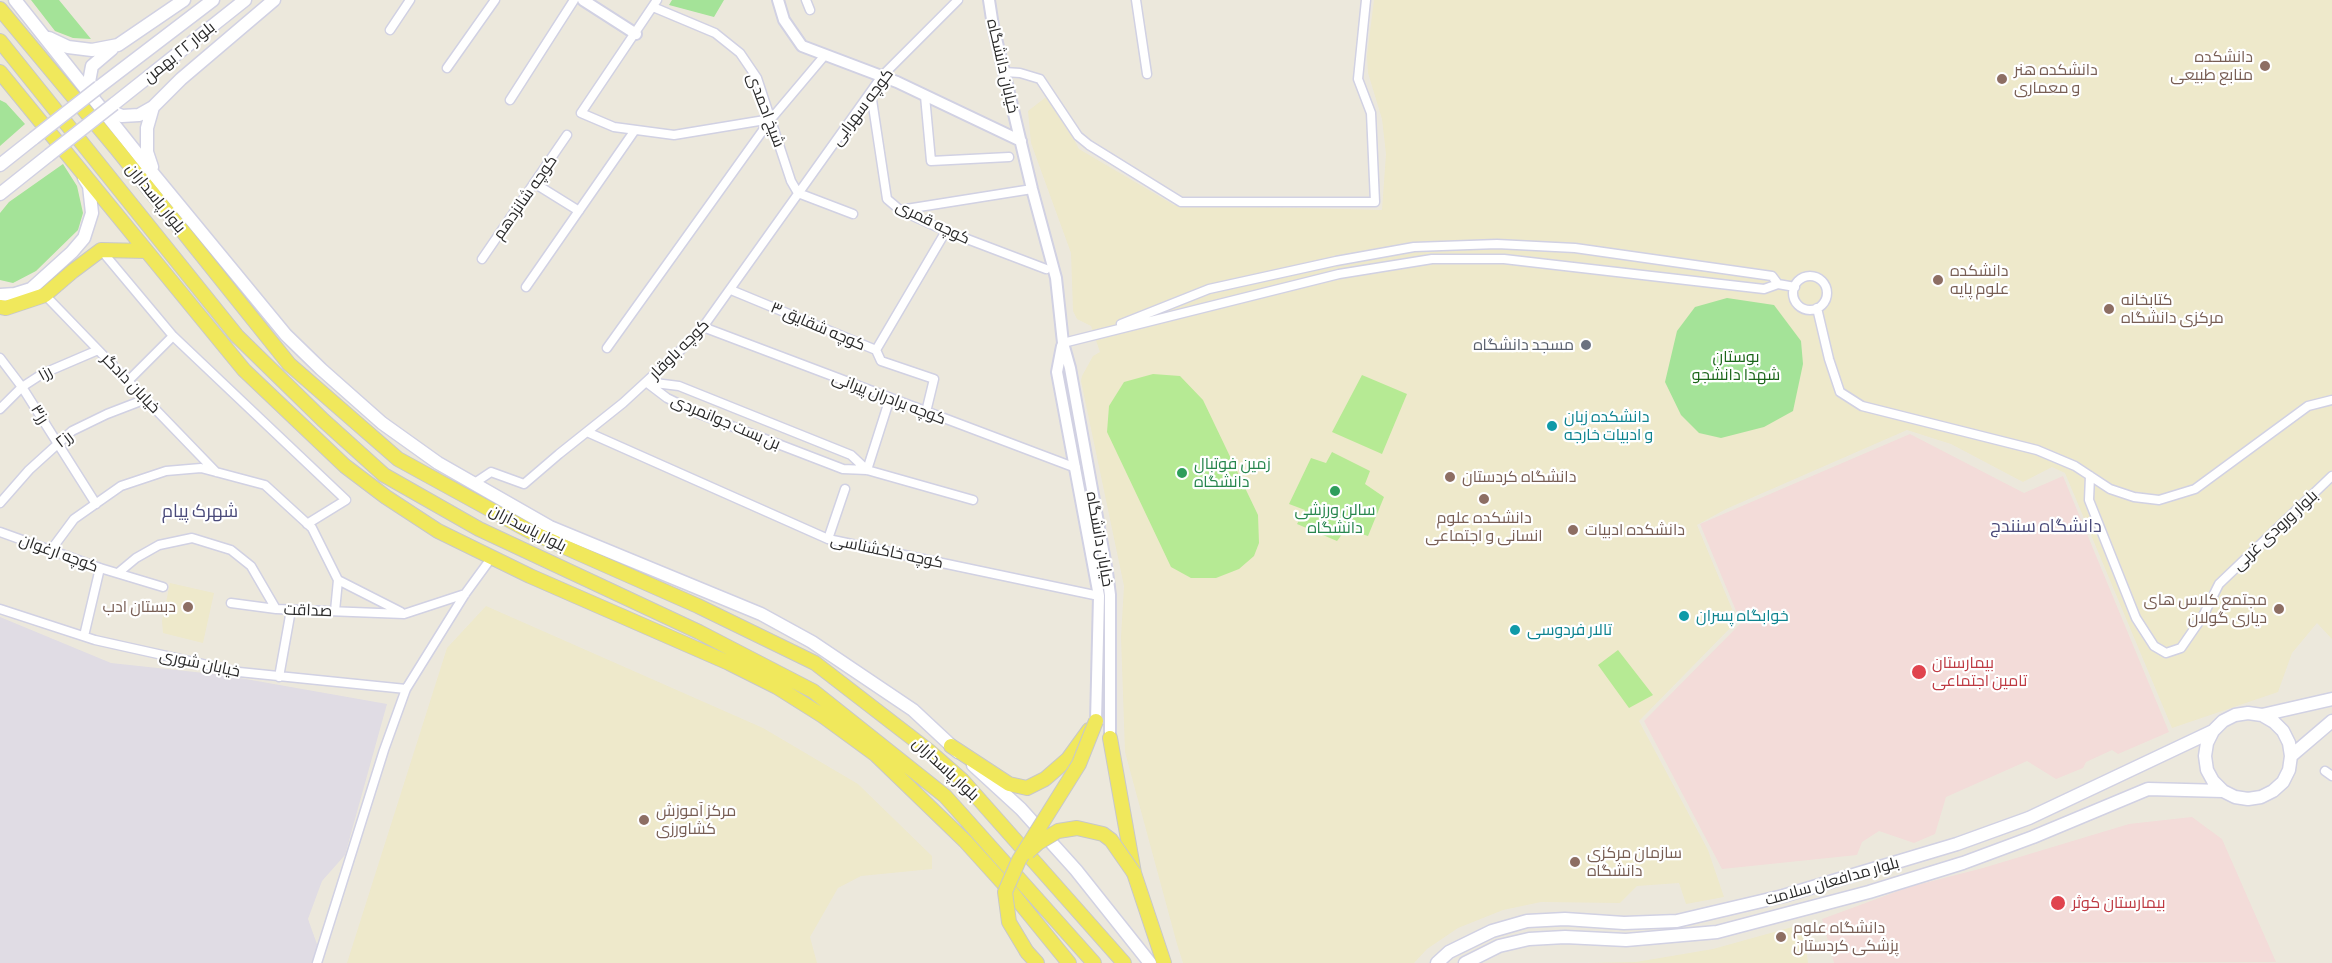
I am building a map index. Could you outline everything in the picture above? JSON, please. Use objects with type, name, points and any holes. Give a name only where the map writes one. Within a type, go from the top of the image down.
[{"type":"main road","points":[[15,0],[155,176],[286,335],[382,423],[438,463],[550,527],[761,614],[812,642],[913,710],[1021,809],[1076,870],[1150,963]]},
{"type":"main road","points":[[184,0],[104,53],[92,66],[89,82],[96,98],[106,109],[122,116],[139,115],[153,107],[181,79],[274,0]]},
{"type":"main road","name":"بلوار ۲۲ بهمن","points":[[0,165],[213,0]]},
{"type":"main road","name":"بلوار ۲۲ بهمن","points":[[2,193],[245,0]]},
{"type":"main road","name":"بلوار پاسداران","points":[[0,9],[116,148],[289,364],[398,459],[533,533],[698,606],[815,663],[929,751],[962,780],[1124,963]]},
{"type":"main road","points":[[44,35],[68,47],[92,50],[118,45]]},
{"type":"main road","name":"بلوار پاسداران","points":[[0,41],[237,336],[322,420],[384,475],[479,529],[699,632],[813,691],[945,796],[1094,963]]},
{"type":"main road","points":[[0,72],[244,370],[338,460],[421,520],[530,576],[729,663],[777,687],[823,716],[875,754],[965,841],[1012,893],[1069,963]]},
{"type":"main road","points":[[0,85],[7,87],[23,100]]},
{"type":"main road","points":[[153,107],[147,128],[147,152],[155,176]]},
{"type":"main road","points":[[1,306],[15,294],[41,282],[84,238],[92,213],[92,200],[89,186],[77,167]]},
{"type":"main road","points":[[1,306],[45,295],[101,250],[146,251]]},
{"type":"main road","points":[[237,336],[244,370]]},
{"type":"main road","points":[[366,481],[420,497]]},
{"type":"main road","points":[[2262,715],[2283,731],[2289,743],[2291,756],[2289,770],[2283,782],[2273,791],[2261,797],[2248,799],[2235,797],[2223,791],[2213,782],[2207,770],[2205,756],[2207,743],[2213,731],[2223,721],[2235,715],[2248,713],[2262,715],[2332,699]]},
{"type":"main road","points":[[951,746],[1009,784],[1027,788],[1045,779],[1068,759],[1096,721]]},
{"type":"main road","points":[[1037,963],[1027,952],[1009,922],[1005,892],[1018,860],[1079,764],[1096,721]]},
{"type":"main road","points":[[2291,756],[2332,721]]},
{"type":"main road","name":"بلوار مدافعان سلامت","points":[[1437,963],[1449,952],[1492,931],[1527,921],[1565,919],[1624,923],[1677,921],[1793,893],[1957,844],[2029,818],[2213,731]]},
{"type":"main road","points":[[1110,738],[1134,873],[1164,963]]},
{"type":"main road","points":[[909,788],[918,774]]},
{"type":"main road","name":"بلوار مدافعان سلامت","points":[[1465,963],[1499,946],[1529,939],[1565,937],[1626,940],[1717,932],[1869,892],[1963,863],[2148,789],[2223,791]]},
{"type":"main road","points":[[1018,860],[1038,843],[1058,831],[1077,828],[1103,834],[1111,840],[1134,873]]},
{"type":"street","points":[[390,30],[410,0]]},
{"type":"street","points":[[447,68],[495,0]]},
{"type":"street","points":[[510,100],[574,0]]},
{"type":"street","points":[[583,0],[636,34]]},
{"type":"street","points":[[778,0],[784,20],[802,46],[882,76],[1021,141]]},
{"type":"street","points":[[806,0],[810,10]]},
{"type":"street","name":"کوچه سهرابی","points":[[798,193],[882,76],[958,0]]},
{"type":"street","name":"خیابان دانشگاه","points":[[989,0],[1032,189],[1056,278],[1063,343],[1070,368],[1110,595],[1110,738]]},
{"type":"street","points":[[1136,0],[1147,74]]},
{"type":"street","points":[[1004,72],[1020,73],[1040,79],[1078,136],[1181,202],[1375,202],[1371,113],[1358,79],[1366,0]]},
{"type":"street","points":[[655,3],[581,113],[614,128],[674,135],[771,119]]},
{"type":"street","name":"شیخ احمدی","points":[[655,3],[715,33],[740,53],[757,78],[791,181],[798,193]]},
{"type":"street","points":[[607,348],[771,119],[825,55]]},
{"type":"street","name":"کوچه قمری","points":[[871,93],[887,199],[900,210],[946,231],[1046,269]]},
{"type":"street","points":[[925,96],[931,161],[1009,157]]},
{"type":"street","points":[[526,287],[635,130]]},
{"type":"street","name":"کوچه شانزدهم","points":[[482,260],[567,135]]},
{"type":"street","points":[[534,183],[579,211]]},
{"type":"street","points":[[900,210],[1032,189]]},
{"type":"street","points":[[798,193],[854,214]]},
{"type":"street","name":"کوچه باوقار","points":[[473,484],[491,472],[524,484],[646,382],[703,327],[798,193]]},
{"type":"street","name":"کوچه شقایق ۳","points":[[731,290],[876,350],[946,231]]},
{"type":"street","points":[[1094,336],[1209,289],[1336,261],[1414,247],[1497,244],[1575,248],[1772,276],[1779,284]]},
{"type":"street","points":[[101,250],[173,336],[346,500],[307,524]]},
{"type":"street","points":[[1063,343],[1199,307],[1339,274],[1432,259],[1504,259],[1764,289],[1779,284],[1795,287]]},
{"type":"street","points":[[1336,261],[1339,274]]},
{"type":"street","points":[[1807,276],[1818,277],[1827,290],[1827,296],[1817,308],[1811,310],[1801,306],[1794,298],[1795,287],[1797,282],[1807,276]]},
{"type":"street","name":"خیابان دادگر","points":[[45,295],[216,472]]},
{"type":"street","points":[[1817,308],[1829,359],[1840,392],[1862,406],[2037,450],[2074,466],[2110,489],[2134,497],[2159,500],[2194,489],[2308,406],[2332,400]]},
{"type":"street","name":"کوچه برادران پیرانی","points":[[703,327],[1076,468]]},
{"type":"street","points":[[128,381],[173,336]]},
{"type":"street","name":"خیابان دانشگاه","points":[[1063,343],[1057,372],[1099,596],[1096,721]]},
{"type":"street","name":"رز۱","points":[[0,409],[22,387],[51,370],[98,350]]},
{"type":"street","points":[[876,350],[881,361],[934,379],[926,412]]},
{"type":"street","name":"رز۳","points":[[0,358],[22,387],[96,504]]},
{"type":"street","name":"بن بست جوانمردی","points":[[646,382],[667,398],[700,414],[843,469],[867,470],[973,500]]},
{"type":"street","name":"بن بست جوانمردی","points":[[646,382],[679,386],[851,456],[867,470]]},
{"type":"street","points":[[867,470],[890,398]]},
{"type":"street","name":"رز۲","points":[[0,503],[29,470],[72,431],[146,399]]},
{"type":"street","name":"کوچه خاکشناسی","points":[[587,432],[828,539],[1099,596]]},
{"type":"street","points":[[51,550],[74,519],[121,486],[166,471],[201,468],[265,484],[312,528],[338,580],[335,611]]},
{"type":"street","name":"بلوار ورودی غربی","points":[[2090,476],[2089,500],[2136,618],[2154,646],[2166,653],[2181,648],[2203,616],[2219,584],[2332,476]]},
{"type":"street","points":[[828,539],[845,489]]},
{"type":"street","name":"کوچه ارغوان","points":[[0,532],[100,568],[163,587]]},
{"type":"street","name":"صداقت","points":[[118,573],[136,558],[159,545],[192,538],[231,550],[252,567],[276,609],[404,614],[465,594]]},
{"type":"street","points":[[317,963],[384,750],[406,689],[465,594],[492,557]]},
{"type":"street","points":[[84,636],[100,568]]},
{"type":"street","points":[[338,580],[404,614]]},
{"type":"street","points":[[231,603],[276,609]]},
{"type":"street","name":"خیابان شوری","points":[[0,609],[84,636],[239,672],[406,689]]},
{"type":"street","points":[[279,677],[291,610]]},
{"type":"shaded area","name":"دانشگاه کردستان","points":[[1374,0],[2332,0],[2332,639],[2317,623],[2292,653],[2278,692],[2172,728],[2065,473],[2052,467],[2023,482],[1951,444],[1907,430],[1726,509],[1697,525],[1737,621],[1639,721],[1708,850],[1724,897],[1686,904],[1679,883],[1637,886],[1620,903],[1541,902],[1503,910],[1458,928],[1427,949],[1414,963],[1183,963],[1125,752],[1121,637],[1124,586],[1081,381],[1093,356],[1100,352],[1091,326],[1077,319],[1073,311],[1071,253],[1031,143],[1028,111],[1050,94],[1079,149],[1174,205],[1382,210],[1386,154],[1382,119],[1368,73],[1367,56]]},
{"type":"shaded area","name":"بیمارستان تامین اجتماعی","points":[[1910,434],[2024,493],[2063,476],[2169,732],[2118,754],[2112,750],[2086,762],[2083,768],[2056,779],[2027,761],[1946,797],[1935,834],[1914,843],[1879,831],[1862,842],[1857,855],[1722,869],[1644,721],[1741,623],[1700,524]]},
{"type":"shaded area","name":"دبستان ادب","points":[[170,583],[214,593],[203,643],[163,633],[162,621]]},
{"type":"shaded area","name":"مرکز آموزش کشاورزی","points":[[486,606],[763,728],[858,784],[932,856],[932,869],[861,876],[838,888],[810,937],[817,963],[347,963],[447,648]]},
{"type":"shaded area","points":[[0,617],[111,663],[223,675],[387,704],[345,855],[322,881],[308,919],[318,947],[312,963],[0,963]]},
{"type":"shaded area","name":"بیمارستان کوثر","points":[[2192,817],[2222,839],[2276,962],[1834,963],[1822,919],[1909,887],[1983,868],[2129,824]]},
{"type":"shaded area","name":"دانشگاه علوم پزشکی کردستان","points":[[1803,924],[1808,963],[1587,963],[1636,962],[1713,949]]},
{"type":"green space","points":[[31,0],[59,0],[91,39],[73,38],[55,31]]},
{"type":"green space","points":[[672,0],[724,0],[714,17],[669,5]]},
{"type":"green space","points":[[0,100],[6,103],[25,124],[0,146]]},
{"type":"green space","points":[[63,164],[77,186],[83,213],[78,230],[36,271],[13,283],[0,280],[0,213],[9,202]]},
{"type":"green space","name":"بوستان شهدا دانشجو","points":[[1727,298],[1774,305],[1801,341],[1803,364],[1793,411],[1764,427],[1721,438],[1699,433],[1681,415],[1665,382],[1677,331],[1695,307]]},
{"type":"green space","name":"زمین فوتبال دانشگاه","points":[[1153,374],[1180,376],[1203,400],[1258,515],[1259,543],[1254,556],[1239,569],[1216,578],[1191,578],[1171,567],[1107,432],[1109,406],[1124,382]]},
{"type":"green space","points":[[1362,375],[1407,394],[1382,454],[1332,432]]},
{"type":"green space","name":"سالن ورزشی دانشگاه","points":[[1332,452],[1370,471],[1365,484],[1384,497],[1368,536],[1346,529],[1337,541],[1297,524],[1305,510],[1289,504],[1311,458],[1326,463]]},
{"type":"green space","points":[[1618,650],[1653,695],[1629,708],[1598,665]]},
{"type":"place","name":"دانشکده منابع طبیعی","points":[[2265,66]]},
{"type":"place","name":"دانشکده هنر و معماری","points":[[2002,79]]},
{"type":"place","name":"دانشکده علوم پایه","points":[[1938,280]]},
{"type":"place","name":"کتابخانه مرکزی دانشگاه","points":[[2109,309]]},
{"type":"place","name":"مسجد دانشگاه","points":[[1586,345]]},
{"type":"place","name":"دانشکده زبان و ادبیات خارجه","points":[[1552,426]]},
{"type":"place","name":"زمین فوتبال دانشگاه","points":[[1182,473]]},
{"type":"place","name":"دانشگاه کردستان","points":[[1450,477]]},
{"type":"place","name":"سالن ورزشی دانشگاه","points":[[1335,491]]},
{"type":"place","name":"دانشکده علوم انسانی و اجتماعی","points":[[1484,499]]},
{"type":"place","name":"دانشکده ادبیات","points":[[1573,530]]},
{"type":"place","name":"دبستان ادب","points":[[188,607]]},
{"type":"place","name":"مجتمع کلاس های دیاری گولان","points":[[2279,609]]},
{"type":"place","name":"خوابگاه پسران","points":[[1684,616]]},
{"type":"place","name":"تالار فردوسی","points":[[1515,630]]},
{"type":"place","name":"بیمارستان تامین اجتماعی","points":[[1919,672]]},
{"type":"place","name":"مرکز آموزش کشاورزی","points":[[644,820]]},
{"type":"place","name":"سازمان مرکزی دانشگاه","points":[[1575,862]]},
{"type":"place","name":"بیمارستان کوثر","points":[[2058,903]]},
{"type":"place","name":"دانشگاه علوم پزشکی کردستان","points":[[1781,937]]},
{"type":"district","name":"شهرک پیام","points":[[200,511]]},
{"type":"district","name":"دانشگاه سنندج","points":[[2046,526]]}]
